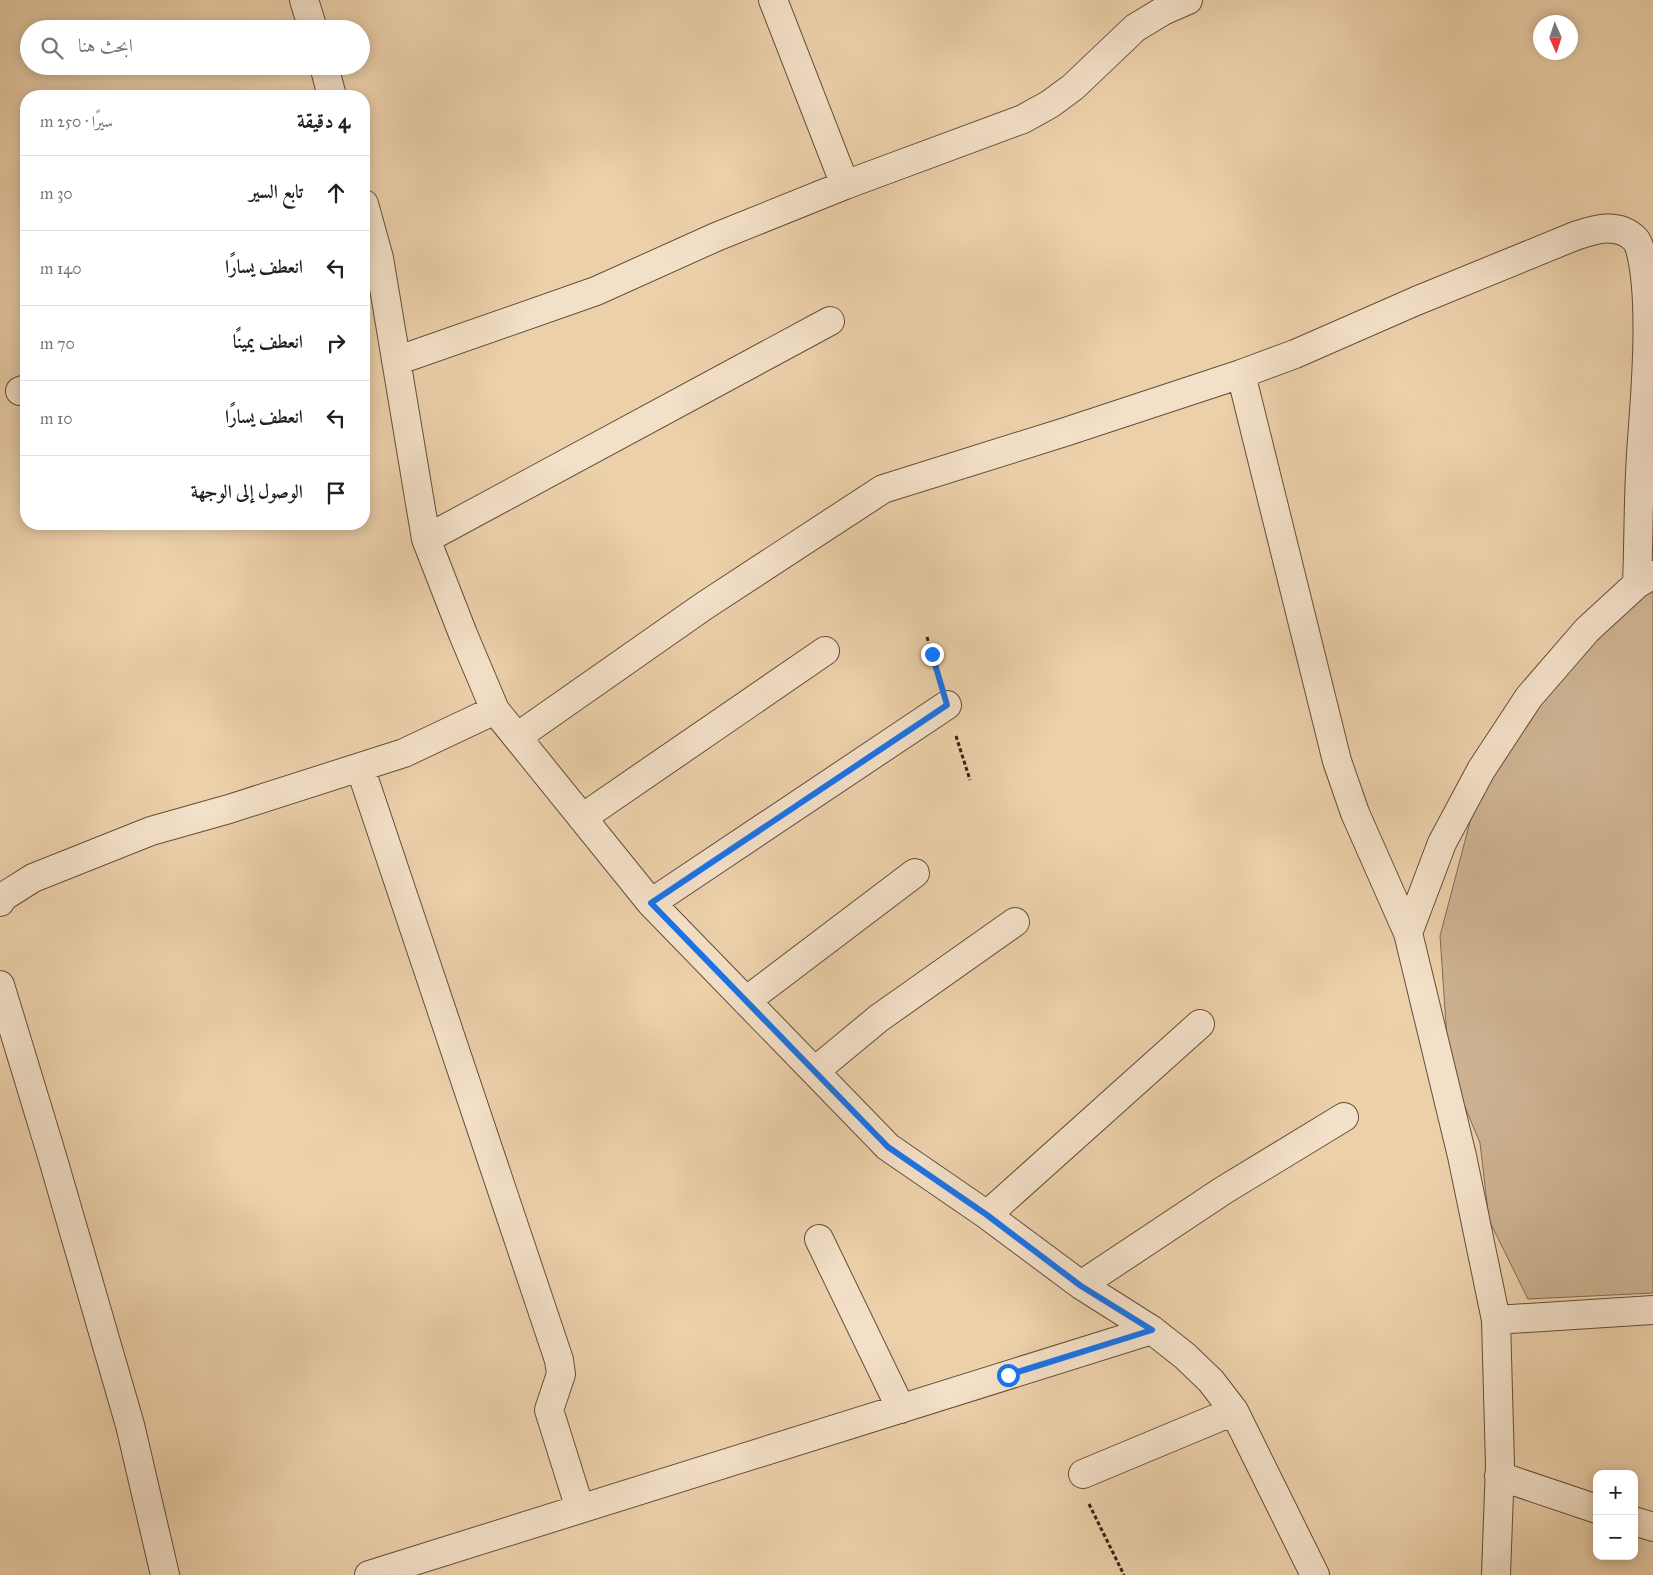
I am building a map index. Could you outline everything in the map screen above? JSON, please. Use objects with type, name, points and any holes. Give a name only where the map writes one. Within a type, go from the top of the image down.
[{"type":"street","points":[[304,0],[310,20]]},
{"type":"street","points":[[773,0],[845,185]]},
{"type":"street","points":[[396,361],[596,291],[716,237],[845,185],[1023,119],[1050,104],[1073,87],[1135,28],[1163,11],[1188,0]]},
{"type":"street","points":[[326,75],[330,90]]},
{"type":"street","points":[[517,737],[704,606],[883,489],[1241,374],[1295,354],[1575,236],[1596,229],[1618,228],[1636,239],[1644,256],[1649,275],[1652,304],[1650,357],[1642,441],[1645,579],[1587,630],[1529,696],[1481,770],[1442,843],[1408,933]]},
{"type":"street","points":[[370,247],[396,361],[426,539],[495,710],[651,903],[888,1147],[987,1215],[1081,1286],[1152,1330],[1186,1356],[1211,1380],[1234,1412],[1315,1575]]},
{"type":"street","points":[[426,539],[830,321]]},
{"type":"street","points":[[1241,374],[1337,761],[1355,813],[1408,933],[1462,1156],[1496,1320],[1499,1476],[1496,1575]]},
{"type":"street","points":[[582,818],[825,651]]},
{"type":"street","points":[[651,903],[947,705]]},
{"type":"street","points":[[0,902],[4,897],[33,878],[151,831],[229,809],[404,753],[495,710]]},
{"type":"street","points":[[360,767],[559,1360],[561,1374],[549,1410],[580,1509]]},
{"type":"street","points":[[746,1001],[915,873]]},
{"type":"street","points":[[815,1071],[879,1018],[1015,922]]},
{"type":"street","points":[[0,985],[130,1425],[165,1575]]},
{"type":"street","points":[[987,1215],[1200,1024]]},
{"type":"street","points":[[1081,1286],[1224,1190],[1344,1117]]},
{"type":"street","points":[[819,1239],[901,1409]]},
{"type":"street","points":[[1496,1320],[1653,1310]]},
{"type":"street","points":[[369,1575],[1152,1330]]},
{"type":"street","points":[[1083,1474],[1234,1412]]},
{"type":"street","points":[[1499,1476],[1593,1507]]},
{"type":"street","points":[[1638,1522],[1653,1528]]},
{"type":"path","points":[[927,637],[970,780]]},
{"type":"path","points":[[1083,1474],[1080,1487],[1124,1575]]},
{"type":"shaded area","points":[[1653,580],[1653,1293],[1528,1299],[1489,1220],[1480,1143],[1449,1068],[1440,936],[1476,799],[1530,701]]},
{"type":"route","points":[[932,654],[947,705],[651,903],[888,1147],[987,1215],[1081,1286],[1152,1330],[1008,1375]]}]
